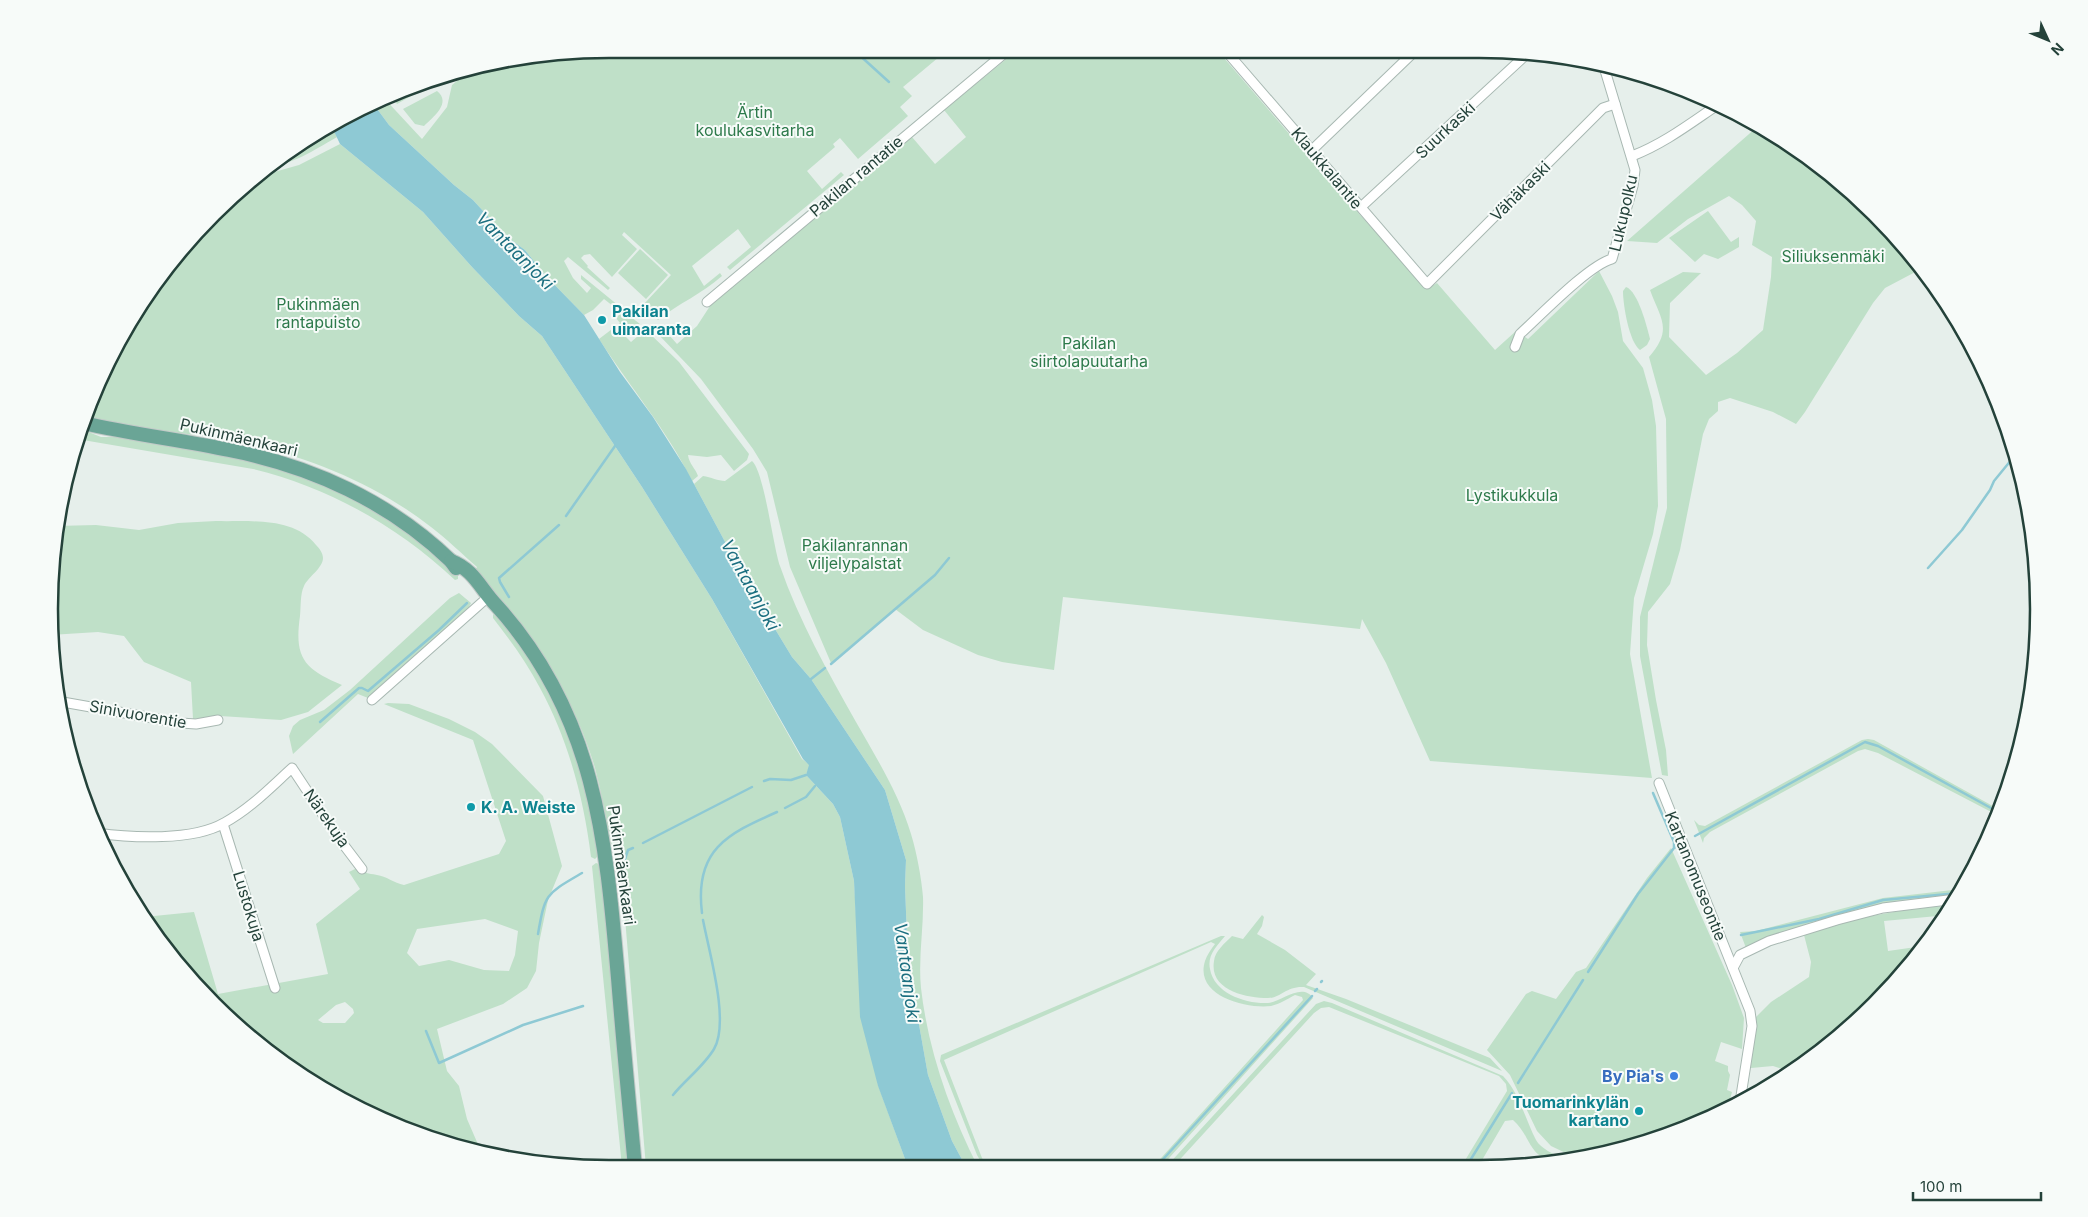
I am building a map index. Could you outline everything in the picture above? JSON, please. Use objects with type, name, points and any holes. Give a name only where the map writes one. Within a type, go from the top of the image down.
[{"type":"main road","name":"Pukinmäenkaari","points":[[89,424],[231,450],[285,464],[339,484],[410,524],[451,561],[464,566],[519,633],[541,663],[571,722],[596,800],[607,866],[634,1160]]},
{"type":"street","name":"Pakilan rantatie","points":[[706,302],[999,58]]},
{"type":"street","name":"Klaukkalantie","points":[[1233,58],[1427,284]]},
{"type":"street","points":[[1312,150],[1408,58]]},
{"type":"street","name":"Suurkaski","points":[[1361,207],[1521,59]]},
{"type":"street","name":"Lukupolku","points":[[1514,347],[1520,334],[1589,272],[1604,261],[1612,259],[1634,178],[1632,156],[1606,72]]},
{"type":"street","name":"Vähäkaski","points":[[1427,284],[1603,108],[1615,104]]},
{"type":"street","points":[[1632,156],[1654,147],[1680,132],[1712,109]]},
{"type":"street","points":[[372,700],[488,597]]},
{"type":"street","name":"Sinivuorentie","points":[[66,702],[181,723],[196,724],[218,720]]},
{"type":"street","name":"Närekuja","points":[[223,824],[248,807],[292,768],[337,836],[362,869]]},
{"type":"street","name":"Kartanomuseontie","points":[[1660,784],[1708,910],[1750,1011],[1752,1026],[1742,1093]]},
{"type":"street","points":[[106,834],[174,836],[189,834],[223,824]]},
{"type":"street","name":"Lustokuja","points":[[223,824],[275,988]]},
{"type":"street","points":[[1733,968],[1740,955],[1762,945],[1837,920],[1883,908],[1947,900]]},
{"type":"green space","name":"Ärtin koulukasvitarha","points":[[938,58],[903,87],[912,96],[900,107],[908,116],[858,159],[840,138],[833,144],[835,147],[807,171],[822,189],[841,172],[844,175],[730,270],[727,267],[751,247],[738,229],[692,266],[704,286],[720,273],[722,276],[658,320],[643,305],[671,275],[624,232],[622,235],[637,249],[612,277],[590,254],[584,255],[581,258],[587,267],[610,288],[608,290],[568,257],[564,261],[573,278],[587,293],[591,288],[581,279],[581,275],[619,306],[618,310],[604,299],[593,310],[584,315],[545,275],[525,250],[506,236],[473,200],[389,125],[377,109],[389,103],[422,139],[447,107],[452,85],[461,77],[501,68],[572,59]]},
{"type":"green space","name":"Pakilan siirtolapuutarha","points":[[1008,58],[1224,58],[1334,186],[1427,289],[1437,283],[1495,350],[1516,331],[1528,339],[1599,271],[1618,312],[1623,341],[1643,368],[1652,400],[1656,426],[1658,506],[1653,534],[1634,598],[1630,654],[1652,778],[1430,761],[1386,663],[1362,619],[1360,629],[1063,597],[1054,670],[1002,662],[978,655],[923,630],[895,609],[831,663],[790,567],[767,472],[753,449],[701,379],[658,334],[661,326],[677,344],[697,326],[710,306],[912,137],[935,164],[966,137],[944,110]]},
{"type":"green space","points":[[419,91],[397,104],[395,101]]},
{"type":"green space","points":[[437,91],[443,100],[439,110],[424,126],[415,124],[403,109]]},
{"type":"green space","name":"Siliuksenmäki","points":[[1753,130],[1786,150],[1843,194],[1894,245],[1916,272],[1885,288],[1873,303],[1796,424],[1773,412],[1730,398],[1718,402],[1718,411],[1709,419],[1703,434],[1680,550],[1670,584],[1648,612],[1647,645],[1666,750],[1668,776],[1662,775],[1640,656],[1640,617],[1667,508],[1666,419],[1649,357],[1661,339],[1663,324],[1650,290],[1683,272],[1701,273],[1670,303],[1669,337],[1706,375],[1737,353],[1763,330],[1772,257],[1752,245],[1756,221],[1742,205],[1729,196],[1688,219],[1657,243],[1627,241]]},
{"type":"green space","points":[[334,131],[337,137],[313,151],[282,164],[302,150]]},
{"type":"green space","name":"Pukinmäen rantapuisto","points":[[340,144],[423,212],[519,316],[542,336],[642,487],[712,599],[802,759],[810,765],[806,775],[833,804],[840,817],[854,881],[858,947],[878,1085],[905,1160],[645,1160],[619,847],[610,846],[595,768],[586,740],[574,713],[547,662],[513,614],[475,570],[477,567],[443,536],[407,510],[356,481],[301,459],[245,443],[134,427],[92,417],[114,365],[131,333],[171,273],[194,245],[245,194],[270,173],[299,165]]},
{"type":"green space","points":[[1708,211],[1731,242],[1739,237],[1739,247],[1718,259],[1704,254],[1695,262],[1669,238]]},
{"type":"green space","points":[[640,249],[668,275],[646,299],[618,273]]},
{"type":"green space","points":[[1626,287],[1638,302],[1650,339],[1647,345],[1640,350],[1636,346],[1627,323],[1623,291]]},
{"type":"green space","points":[[623,311],[640,324],[626,337],[631,342],[638,336],[636,334],[645,329],[679,362],[749,454],[747,460],[734,471],[721,455],[707,457],[688,455],[698,476],[692,481],[660,426],[599,339],[620,323],[616,318]]},
{"type":"green space","points":[[87,431],[101,437],[117,437],[192,448],[271,466],[332,487],[385,516],[431,549],[458,575],[458,579],[455,580],[410,543],[361,511],[308,486],[253,469],[84,440]]},
{"type":"green space","points":[[752,461],[764,493],[780,566],[796,607],[825,665],[887,777],[906,819],[915,849],[923,897],[920,977],[924,1011],[942,1080],[958,1125],[975,1160],[962,1160],[952,1141],[928,1075],[908,963],[905,886],[906,860],[885,790],[811,679],[792,657],[746,581],[694,484],[703,476],[725,481]]},
{"type":"green space","points":[[216,521],[270,522],[295,529],[317,546],[322,552],[323,558],[321,565],[303,589],[299,642],[304,660],[310,667],[342,685],[308,712],[281,720],[220,716],[193,719],[191,682],[144,662],[124,636],[98,632],[59,634],[59,572],[64,526],[96,525],[139,530],[178,523]]},
{"type":"green space","points":[[459,593],[471,603],[467,611],[368,698],[358,694],[293,754],[289,736],[293,726],[300,720],[324,710],[350,690],[450,598]]},
{"type":"green space","points":[[493,614],[515,637],[535,664],[551,693],[565,725],[577,758],[586,792],[598,856],[595,859],[591,857],[579,791],[559,728],[535,679],[493,618]]},
{"type":"green space","points":[[384,704],[409,704],[449,719],[475,732],[492,744],[543,796],[562,866],[548,900],[539,943],[536,971],[527,988],[503,1004],[437,1029],[447,1071],[459,1086],[467,1119],[478,1144],[398,1118],[333,1086],[302,1067],[245,1023],[219,998],[194,972],[151,916],[194,912],[218,994],[328,974],[316,924],[360,889],[349,872],[357,868],[404,885],[499,854],[506,841],[473,740]],"holes":[[[485,919],[518,931],[515,955],[509,971],[484,970],[449,960],[419,966],[407,953],[417,929]],[[345,1002],[353,1009],[354,1013],[345,1023],[323,1023],[318,1020],[336,1005]]]},
{"type":"green space","points":[[1862,740],[1874,740],[1994,806],[1992,812],[1878,753],[1865,749],[1858,751],[1710,832],[1704,838],[1703,843],[1694,820],[1699,825],[1705,826]]},
{"type":"green space","points":[[1671,848],[1732,985],[1744,1018],[1742,1049],[1721,1042],[1715,1061],[1728,1066],[1730,1075],[1727,1090],[1732,1092],[1730,1099],[1690,1118],[1657,1130],[1622,1141],[1565,1153],[1551,1146],[1537,1131],[1510,1075],[1487,1050],[1526,994],[1532,991],[1556,999],[1576,972],[1586,968],[1647,878]]},
{"type":"green space","points":[[596,863],[599,864],[607,907],[629,1160],[621,1160],[592,866]]},
{"type":"green space","points":[[1953,890],[1949,897],[1896,902],[1746,948],[1740,932],[1756,931],[1883,898]]},
{"type":"green space","points":[[1944,906],[1937,916],[1884,921],[1888,951],[1914,947],[1894,972],[1843,1023],[1786,1067],[1783,1069],[1773,1066],[1751,1068],[1754,1019],[1771,1002],[1809,977],[1811,962],[1804,935],[1860,918],[1905,910]]},
{"type":"green space","points":[[1262,915],[1264,917],[1262,926],[1257,934],[1285,950],[1316,974],[1306,985],[1346,999],[1490,1058],[1502,1071],[1304,987],[1293,988],[1273,997],[1259,998],[1240,994],[1223,985],[1217,979],[1214,971],[1216,954],[1232,936],[1243,939]]},
{"type":"green space","points":[[1221,936],[1225,936],[1213,951],[1209,964],[1213,977],[1224,991],[1241,999],[1259,1003],[1273,1002],[1297,992],[1303,992],[1313,998],[1167,1160],[1159,1160],[1303,1000],[1302,997],[1295,995],[1271,1006],[1261,1006],[1249,1005],[1224,998],[1207,983],[1204,973],[1205,961],[1215,944],[1211,942],[944,1060],[983,1160],[980,1160],[977,1155],[940,1061],[941,1055]]},
{"type":"green space","points":[[1324,1001],[1332,1003],[1503,1076],[1514,1091],[1536,1140],[1541,1146],[1555,1154],[1541,1156],[1537,1153],[1513,1120],[1505,1121],[1482,1160],[1465,1160],[1507,1091],[1506,1084],[1499,1076],[1329,1007],[1321,1008],[1314,1013],[1179,1160],[1172,1160],[1316,1004]]},
{"type":"water","name":"Vantaanjoki","points":[[377,109],[389,125],[473,200],[506,236],[525,250],[545,275],[584,315],[686,469],[746,581],[792,657],[811,679],[885,790],[906,860],[905,886],[908,963],[928,1075],[952,1141],[962,1160],[905,1160],[878,1086],[860,1017],[854,881],[840,817],[833,804],[806,775],[809,765],[803,759],[712,599],[642,487],[542,336],[519,316],[423,212],[340,144],[334,131]]},
{"type":"waterway","points":[[863,58],[889,82]]},
{"type":"waterway","points":[[566,516],[615,446]]},
{"type":"waterway","points":[[1928,568],[1962,530],[1990,490],[1994,481],[2010,461]]},
{"type":"waterway","points":[[509,597],[499,578],[559,525]]},
{"type":"waterway","points":[[831,664],[935,575],[949,558]]},
{"type":"waterway","points":[[320,722],[359,688],[368,691],[439,630],[467,603]]},
{"type":"waterway","points":[[811,679],[825,668]]},
{"type":"waterway","points":[[1695,836],[1865,742],[1878,746],[1993,809]]},
{"type":"waterway","points":[[764,781],[770,779],[791,780],[806,775]]},
{"type":"waterway","points":[[785,808],[806,797],[815,786]]},
{"type":"waterway","points":[[643,843],[752,787]]},
{"type":"waterway","points":[[1653,793],[1674,842],[1674,847]]},
{"type":"waterway","points":[[702,913],[701,891],[703,874],[709,859],[729,837],[743,828],[777,812]]},
{"type":"waterway","points":[[1588,972],[1638,894],[1674,848],[1680,845]]},
{"type":"waterway","points":[[625,859],[628,850],[633,848]]},
{"type":"waterway","points":[[538,934],[543,910],[549,896],[582,873]]},
{"type":"waterway","points":[[1741,935],[1819,919],[1883,900],[1951,894]]},
{"type":"waterway","points":[[673,1095],[710,1055],[718,1037],[720,1022],[717,986],[703,920]]},
{"type":"waterway","points":[[1518,1083],[1583,980]]},
{"type":"waterway","points":[[1162,1160],[1312,996]]},
{"type":"waterway","points":[[426,1031],[439,1063],[523,1025],[583,1006]]},
{"type":"waterway","points":[[1470,1160],[1512,1093]]},
{"type":"place","name":"Pakilan uimaranta","points":[[602,320]]},
{"type":"place","name":"K. A. Weiste","points":[[471,807]]},
{"type":"place","name":"By Pia's","points":[[1674,1076]]},
{"type":"place","name":"Tuomarinkylän kartano","points":[[1639,1111]]},
{"type":"park label","name":"Lystikukkula","points":[[1512,495]]},
{"type":"park label","name":"Pakilanrannan viljelypalstat","points":[[855,554]]}]
